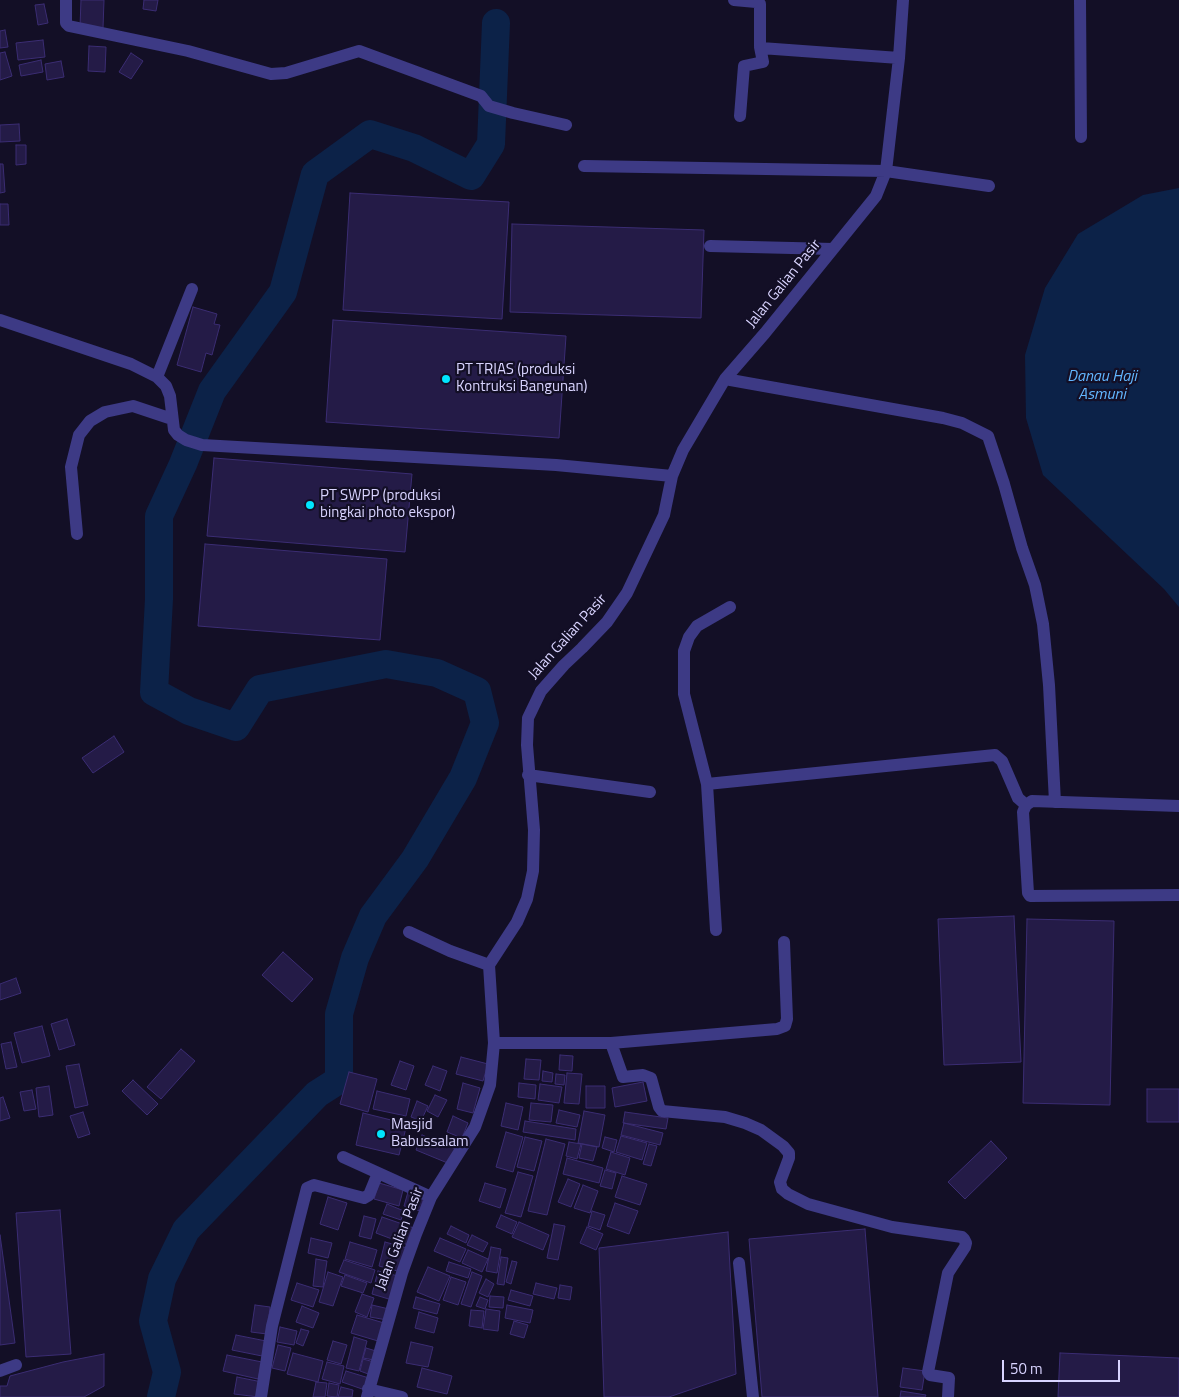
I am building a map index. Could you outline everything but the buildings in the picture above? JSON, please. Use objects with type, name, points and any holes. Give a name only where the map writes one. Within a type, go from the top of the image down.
[{"type":"street","points":[[66,0],[66,23],[69,26],[188,51],[271,74],[286,73],[359,51],[481,96],[493,107],[566,125]]},
{"type":"street","points":[[734,0],[760,4],[760,47],[763,62],[744,66],[740,116]]},
{"type":"street","name":"Jalan Galian Pasir","points":[[367,1393],[402,1273],[431,1197],[474,1127],[490,1085],[494,1043],[489,965],[517,922],[527,899],[533,871],[534,830],[528,775],[528,718],[540,691],[607,622],[627,594],[664,514],[672,476],[683,450],[725,379],[766,333],[876,196],[886,171],[899,58],[903,0]]},
{"type":"street","points":[[1080,0],[1081,137]]},
{"type":"street","points":[[760,47],[899,58]]},
{"type":"street","points":[[584,166],[886,171],[989,186]]},
{"type":"street","points":[[710,246],[833,249]]},
{"type":"street","points":[[157,376],[192,289]]},
{"type":"street","points":[[0,320],[131,364],[157,376],[166,386],[170,396],[174,430],[186,440],[202,445],[556,465],[672,476]]},
{"type":"street","points":[[725,379],[944,418],[962,423],[988,436],[1035,585],[1043,624],[1049,685],[1055,802]]},
{"type":"street","points":[[77,534],[71,467],[80,434],[90,421],[105,412],[133,406],[172,419]]},
{"type":"street","points":[[716,930],[707,784],[684,694],[684,651],[689,637],[697,626],[730,607]]},
{"type":"street","points":[[707,784],[995,756],[1002,761],[1018,798],[1026,805]]},
{"type":"street","points":[[528,775],[650,792]]},
{"type":"street","points":[[1179,806],[1032,801],[1026,805],[1023,812],[1028,893],[1030,896],[1179,895]]},
{"type":"street","points":[[409,932],[450,951],[489,965]]},
{"type":"street","points":[[494,1043],[611,1043],[777,1029],[785,1026],[787,1019],[784,942]]},
{"type":"street","points":[[611,1043],[623,1077],[643,1075],[650,1078],[662,1111],[725,1117],[760,1130],[783,1146],[789,1153],[789,1158],[780,1182],[782,1189],[796,1199],[892,1227],[962,1237],[964,1239],[965,1247],[948,1273],[928,1372],[930,1375],[949,1378],[948,1397]]},
{"type":"street","points":[[343,1158],[431,1197]]},
{"type":"street","points":[[261,1397],[272,1326],[307,1188],[314,1185],[364,1198],[369,1195],[378,1173]]},
{"type":"street","points":[[739,1263],[753,1397]]},
{"type":"street","points":[[0,1371],[16,1366]]},
{"type":"street","points":[[367,1393],[402,1397]]},
{"type":"water","name":"Danau Haji Asmuni","points":[[1179,188],[1179,607],[1164,589],[1043,475],[1026,418],[1025,355],[1045,288],[1078,234],[1143,195]]},
{"type":"waterway","points":[[161,1397],[167,1372],[153,1321],[162,1279],[186,1230],[317,1094],[339,1080],[339,1014],[355,958],[373,916],[415,859],[463,778],[485,723],[477,691],[437,673],[386,664],[260,689],[236,727],[189,711],[154,692],[159,599],[159,516],[183,464],[212,391],[283,292],[315,174],[370,134],[414,148],[471,176],[491,144],[496,23]]},
{"type":"place","name":"PT TRIAS (produksi Kontruksi Bangunan)","points":[[446,379]]},
{"type":"place","name":"PT SWPP (produksi bingkai photo ekspor)","points":[[310,505]]},
{"type":"place","name":"Masjid Babussalam","points":[[381,1134]]}]
